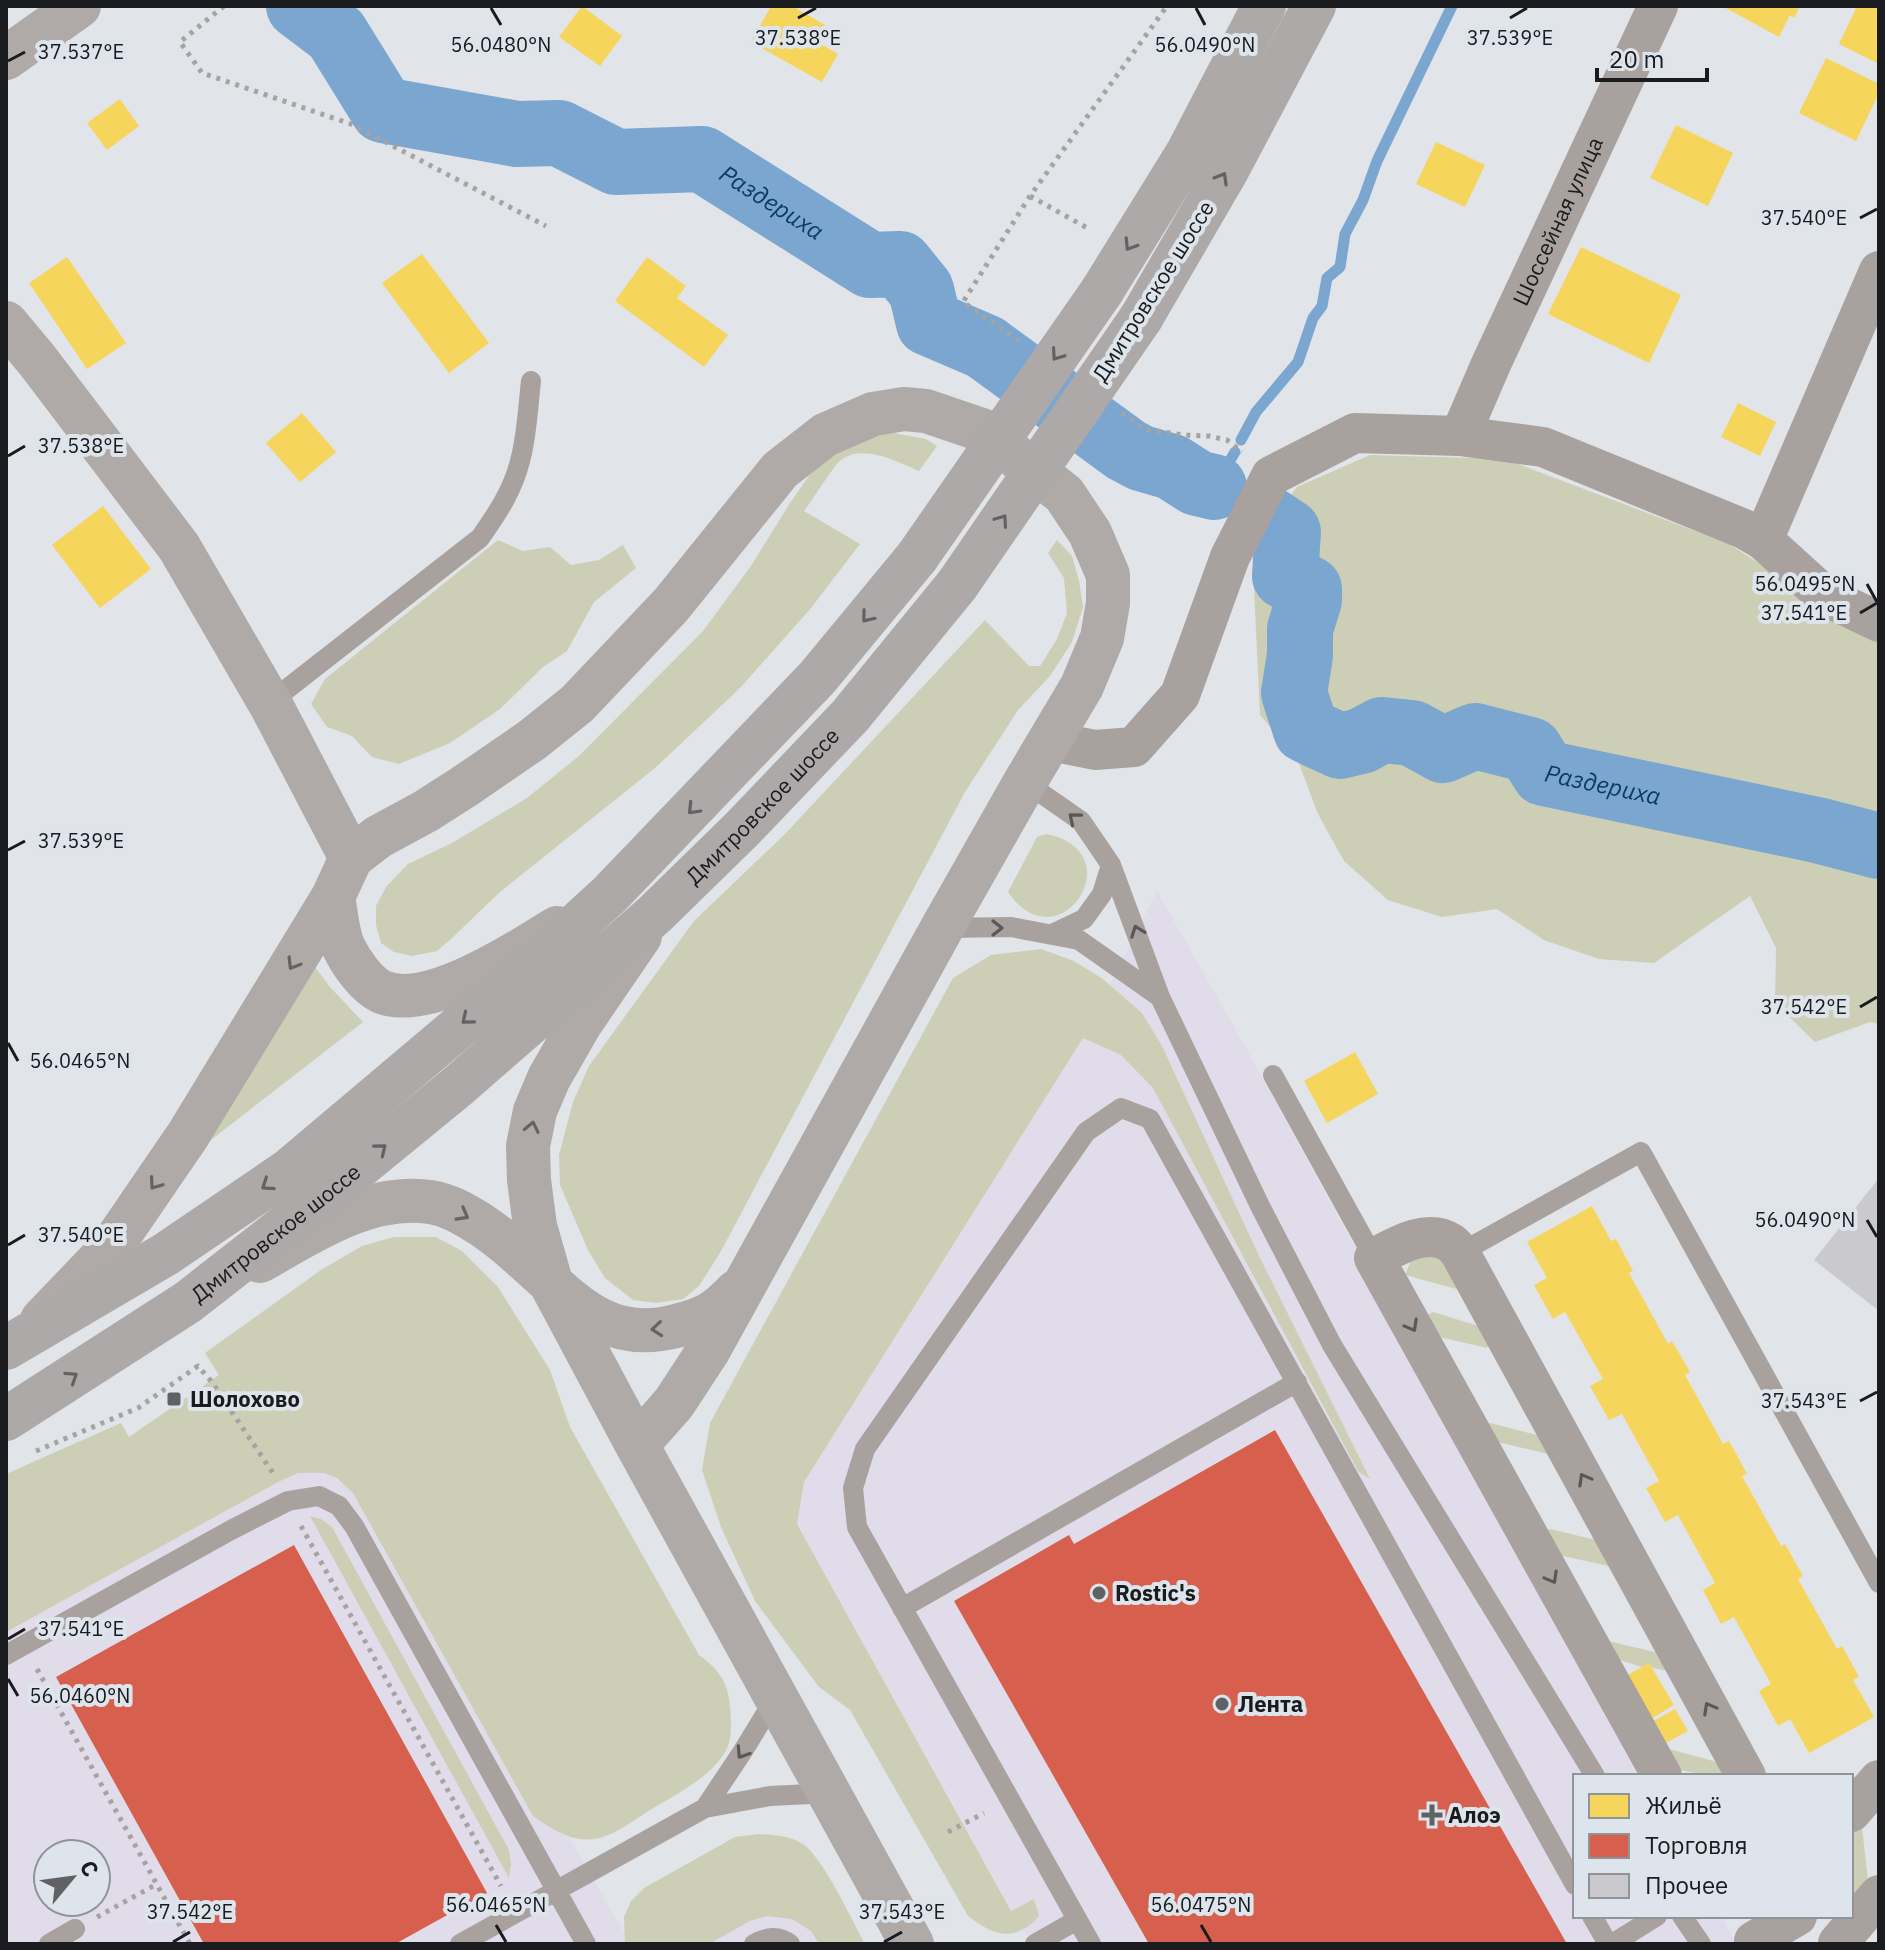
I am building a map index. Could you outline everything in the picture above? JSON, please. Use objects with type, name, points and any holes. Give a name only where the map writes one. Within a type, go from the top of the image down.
[{"type":"highway","name":"Дмитровское шоссе","points":[[6,1345],[166,1254],[288,1171],[537,961],[610,894],[817,678],[917,557],[1102,291],[1188,152],[1264,6]]},
{"type":"highway","name":"Дмитровское шоссе","points":[[19,1436],[320,1199],[446,1095],[655,914],[850,716],[957,585],[1141,318],[1226,172],[1314,6]]},
{"type":"street","points":[[6,58],[79,6]]},
{"type":"street","name":"Шоссейная улица","points":[[1460,436],[1658,6]]},
{"type":"street","points":[[1763,540],[1879,271]]},
{"type":"street","points":[[6,323],[179,547],[269,703],[342,878],[342,945],[363,978],[383,992],[413,996],[460,982],[516,953],[610,894]]},
{"type":"street","points":[[6,1345],[46,1317],[110,1249],[188,1135],[342,878],[378,837],[426,811],[476,778],[532,740],[577,704],[671,605],[780,470],[825,435],[873,414],[904,409],[926,411],[982,430],[1064,494],[1090,533],[1108,575],[1108,603],[1102,638],[1082,686],[942,928],[708,1351],[674,1403],[637,1445]]},
{"type":"street","points":[[1051,741],[1095,750],[1134,747],[1180,695],[1230,557],[1271,476],[1355,433],[1460,436],[1543,447],[1744,529],[1763,540],[1825,596],[1879,622]]},
{"type":"street","points":[[655,914],[580,1024],[549,1078],[535,1111],[528,1146],[535,1226],[552,1286],[912,1944]]},
{"type":"street","points":[[188,1302],[351,1212],[395,1202],[430,1202],[458,1210],[524,1258],[584,1312],[618,1327],[663,1330],[696,1321],[720,1308],[747,1280]]},
{"type":"street","points":[[1661,1774],[1374,1258],[1402,1242],[1421,1238],[1450,1241],[1460,1253],[1745,1774]]},
{"type":"street","points":[[1853,1810],[1879,1780]]},
{"type":"street","points":[[1824,1918],[1839,1944],[1879,1895]]},
{"type":"street","points":[[1750,1934],[1792,1918]]},
{"type":"lane","points":[[269,703],[480,538],[498,512],[521,460],[531,381]]},
{"type":"lane","points":[[1025,782],[1081,821],[1111,865],[1160,997],[1261,1208],[1332,1345],[1594,1774]]},
{"type":"lane","points":[[1052,934],[1084,919],[1102,894],[1111,865]]},
{"type":"lane","points":[[942,928],[1011,927],[1079,940],[1160,997]]},
{"type":"lane","points":[[1273,1075],[1374,1258]]},
{"type":"lane","points":[[1091,1944],[857,1527],[853,1488],[865,1449],[1086,1132],[1121,1108],[1150,1119],[1573,1881]]},
{"type":"lane","points":[[1460,1253],[1641,1152],[1879,1583]]},
{"type":"lane","points":[[902,1608],[1297,1382]]},
{"type":"lane","points":[[15,1650],[288,1501],[319,1496],[339,1506],[354,1526],[586,1944]]},
{"type":"lane","points":[[705,1808],[776,1696]]},
{"type":"lane","points":[[460,1944],[705,1808],[770,1796],[830,1793]]},
{"type":"lane","points":[[1593,1918],[1610,1944],[1654,1918]]},
{"type":"lane","points":[[1683,1918],[1701,1944]]},
{"type":"lane","points":[[1035,1944],[1077,1920]]},
{"type":"lane","points":[[49,1944],[75,1929]]},
{"type":"lane","points":[[754,1944],[772,1937],[790,1944]]},
{"type":"path","points":[[224,6],[180,42],[202,73],[351,124],[546,226]]},
{"type":"path","points":[[1030,196],[1089,229]]},
{"type":"path","points":[[19,1436],[138,1408],[198,1366],[278,1482]]},
{"type":"path","points":[[298,1521],[501,1886]]},
{"type":"path","points":[[15,1650],[190,1944]]},
{"type":"path","points":[[948,1832],[1009,1798]]},
{"type":"path","points":[[75,1929],[157,1884]]},
{"type":"shaded area","points":[[1157,891],[1643,1774],[1573,1774],[1573,1918],[1722,1918],[1736,1944],[1031,1944],[797,1524],[804,1482],[1083,1038]]},
{"type":"shaded area","points":[[334,1443],[556,1832],[569,1837],[624,1933],[626,1944],[6,1944],[6,1626]]},
{"type":"shaded area","points":[[766,1916],[792,1919],[811,1931],[819,1944],[709,1944],[750,1921]]},
{"type":"green space","points":[[888,432],[926,439],[937,446],[919,471],[891,459],[860,453],[850,455],[837,464],[804,511],[860,544],[811,608],[739,689],[655,768],[500,892],[437,951],[412,956],[394,952],[381,943],[376,925],[376,906],[386,887],[408,864],[452,843],[527,798],[579,756],[703,631],[751,566],[820,460],[850,440]]},
{"type":"green space","points":[[1370,455],[1505,459],[1729,544],[1854,624],[1879,635],[1879,1024],[1870,1022],[1815,1042],[1775,1003],[1776,948],[1750,896],[1654,963],[1599,959],[1544,940],[1497,909],[1442,917],[1388,900],[1344,861],[1318,814],[1297,758],[1260,715],[1252,546],[1297,487]]},
{"type":"green space","points":[[498,540],[523,551],[550,547],[571,565],[599,560],[623,545],[636,568],[594,602],[567,651],[543,667],[500,709],[450,743],[399,764],[372,757],[352,736],[327,727],[311,704],[325,679]]},
{"type":"green space","points":[[1057,540],[1072,556],[1083,607],[1072,642],[1050,676],[1018,710],[965,792],[720,1253],[699,1286],[683,1299],[656,1303],[633,1300],[605,1278],[588,1250],[560,1185],[559,1155],[573,1102],[589,1066],[694,921],[785,834],[985,620],[1029,666],[1040,666],[1057,639],[1067,613],[1064,578],[1048,553]]},
{"type":"green space","points":[[1046,834],[1072,844],[1085,861],[1087,880],[1080,898],[1066,911],[1048,917],[1028,912],[1008,892],[1037,837]]},
{"type":"green space","points":[[1041,949],[1074,961],[1103,979],[1142,1013],[1162,1046],[1258,1254],[1370,1479],[1358,1471],[1153,1088],[1121,1055],[1083,1038],[804,1482],[797,1524],[1011,1911],[1034,1899],[1039,1916],[1021,1930],[1004,1934],[968,1916],[850,1710],[819,1687],[755,1601],[721,1527],[702,1470],[710,1423],[953,978],[991,955]]},
{"type":"green space","points":[[312,963],[363,1022],[198,1150]]},
{"type":"green space","points":[[394,1237],[436,1237],[462,1251],[498,1287],[550,1370],[570,1427],[699,1655],[717,1671],[727,1689],[731,1715],[730,1738],[716,1764],[684,1790],[609,1835],[595,1839],[569,1836],[533,1816],[353,1493],[337,1478],[324,1473],[298,1473],[278,1482],[6,1632],[6,1474],[121,1423],[129,1437],[219,1375],[205,1353],[321,1270],[362,1246]]},
{"type":"green space","points":[[1436,1252],[1464,1291],[1405,1275],[1412,1258]]},
{"type":"green space","points":[[1433,1312],[1485,1328],[1492,1340],[1487,1348],[1431,1335],[1423,1318]]},
{"type":"green space","points":[[1490,1423],[1545,1437],[1549,1454],[1489,1440],[1483,1428]]},
{"type":"green space","points":[[310,1516],[332,1527],[509,1850],[509,1878]]},
{"type":"green space","points":[[1550,1529],[1604,1542],[1614,1560],[1608,1566],[1550,1553],[1543,1534]]},
{"type":"green space","points":[[1608,1641],[1667,1655],[1673,1672],[1653,1668],[1649,1663],[1642,1667],[1607,1656]]},
{"type":"green space","points":[[1669,1749],[1728,1765],[1730,1774],[1699,1774],[1671,1768]]},
{"type":"green space","points":[[1861,1818],[1869,1890],[1853,1898],[1853,1828]]},
{"type":"green space","points":[[758,1834],[791,1838],[809,1849],[827,1874],[865,1944],[819,1944],[811,1931],[792,1919],[766,1916],[750,1921],[709,1944],[625,1944],[624,1917],[631,1901],[644,1888],[735,1837]]},
{"type":"building: Жильё","points":[[582,6],[622,36],[600,66],[559,37]]},
{"type":"building: Жильё","points":[[771,6],[792,6],[825,25],[816,41],[838,54],[822,82],[751,42]]},
{"type":"building: Жильё","points":[[1722,6],[1800,6],[1794,18],[1790,15],[1779,37]]},
{"type":"building: Жильё","points":[[1857,6],[1879,6],[1879,64],[1839,44]]},
{"type":"building: Жильё","points":[[1826,58],[1879,84],[1879,93],[1856,141],[1799,113]]},
{"type":"building: Жильё","points":[[120,99],[139,126],[107,150],[87,123]]},
{"type":"building: Жильё","points":[[1676,125],[1733,153],[1708,206],[1650,178]]},
{"type":"building: Жильё","points":[[1436,142],[1485,165],[1465,207],[1416,184]]},
{"type":"building: Жильё","points":[[1581,247],[1681,295],[1649,363],[1548,314]]},
{"type":"building: Жильё","points":[[422,254],[489,343],[449,373],[382,283]]},
{"type":"building: Жильё","points":[[67,257],[126,343],[87,369],[29,283]]},
{"type":"building: Жильё","points":[[647,257],[686,286],[677,298],[728,335],[704,367],[615,301]]},
{"type":"building: Жильё","points":[[1738,403],[1776,422],[1760,456],[1721,437]]},
{"type":"building: Жильё","points":[[302,413],[336,452],[300,482],[266,443]]},
{"type":"building: Жильё","points":[[103,506],[151,569],[100,608],[52,545]]},
{"type":"building: Жильё","points":[[1355,1052],[1378,1094],[1327,1123],[1304,1081]]},
{"type":"building: Жильё","points":[[1592,1206],[1611,1241],[1616,1239],[1633,1271],[1629,1273],[1668,1344],[1672,1341],[1690,1372],[1685,1375],[1723,1444],[1729,1441],[1738,1457],[1747,1474],[1742,1476],[1781,1546],[1785,1544],[1803,1576],[1798,1579],[1837,1649],[1842,1646],[1859,1677],[1853,1680],[1874,1717],[1809,1753],[1790,1719],[1778,1726],[1759,1691],[1771,1684],[1734,1617],[1721,1624],[1703,1590],[1715,1583],[1678,1515],[1665,1522],[1646,1488],[1659,1481],[1622,1414],[1609,1420],[1590,1386],[1603,1379],[1565,1312],[1553,1319],[1534,1285],[1547,1278],[1527,1242]]},
{"type":"building: Жильё","points":[[1649,1663],[1674,1705],[1649,1720],[1624,1677]]},
{"type":"building: Жильё","points":[[1675,1709],[1688,1731],[1662,1745],[1650,1723]]},
{"type":"building: Торговля","name":"Лента","points":[[1275,1430],[1567,1944],[1149,1944],[954,1601],[1069,1535],[1074,1544]]},
{"type":"building: Торговля","points":[[294,1545],[487,1893],[395,1944],[204,1944],[56,1677]]},
{"type":"building: Прочее","points":[[1879,1178],[1879,1311],[1814,1260]]},
{"type":"waterway","name":"Раздериха","points":[[299,6],[336,34],[383,110],[517,134],[559,133],[616,162],[702,159],[870,265],[900,264],[921,290],[929,323],[985,347],[1126,450],[1172,467],[1197,483],[1214,487]]},
{"type":"waterway","points":[[1241,440],[1256,412],[1298,362],[1313,318],[1322,306],[1327,278],[1340,267],[1345,234],[1452,6]]},
{"type":"waterway","points":[[1214,487],[1235,452]]},
{"type":"waterway","name":"Раздериха","points":[[1264,516],[1288,532],[1285,576],[1309,589],[1309,600],[1300,629],[1300,655],[1294,693],[1306,730],[1340,746],[1361,741],[1382,730],[1412,733],[1443,750],[1475,736],[1530,750],[1544,773],[1817,830],[1879,846]]},
{"type":"place","name":"Шолохово","points":[[174,1399]]},
{"type":"place","name":"Rostic's","points":[[1099,1593]]},
{"type":"place","name":"Лента","points":[[1222,1704]]},
{"type":"place","name":"Алоэ","points":[[1432,1815]]}]
